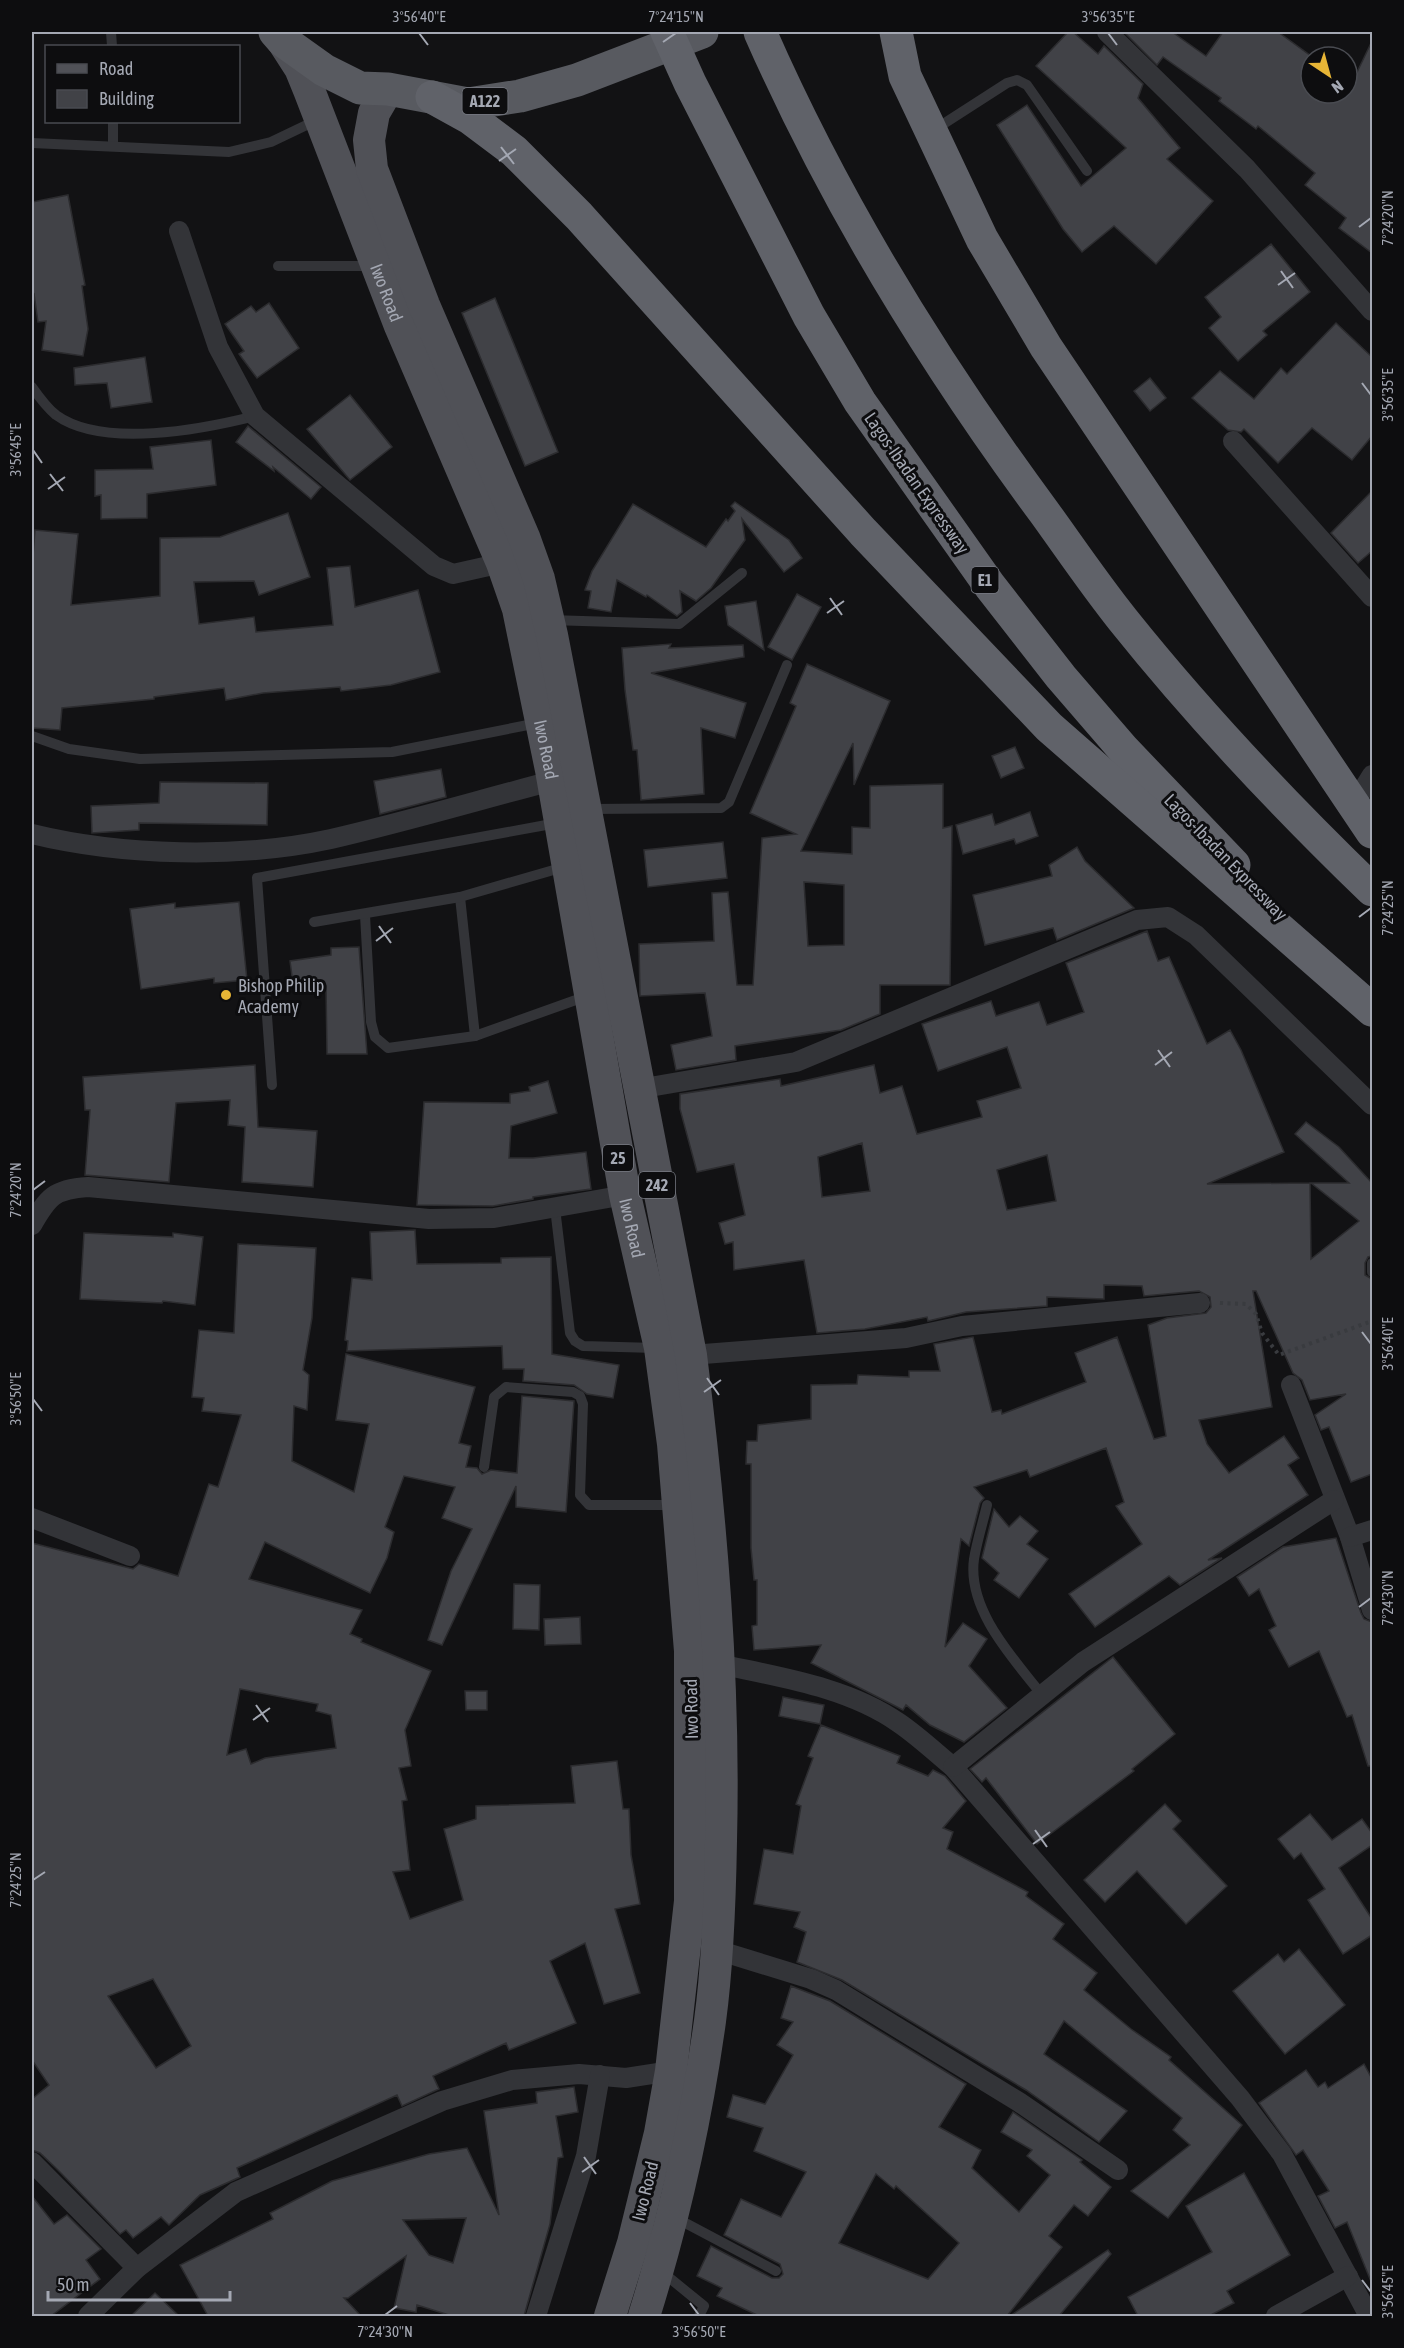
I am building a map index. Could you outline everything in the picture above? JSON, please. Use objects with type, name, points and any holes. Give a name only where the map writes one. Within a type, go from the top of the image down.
[{"type":"highway","name":"Lagos-Ibadan Expressway","points":[[667,32],[690,83],[809,316],[860,402],[990,586],[1061,677],[1124,750],[1372,1009]]},
{"type":"highway","name":"A122","points":[[279,36],[324,70],[360,88],[388,88],[468,104],[520,96],[577,80],[702,32]]},
{"type":"highway","points":[[896,32],[906,76],[982,239],[1046,347],[1365,816]]},
{"type":"highway","points":[[765,44],[833,183],[868,247],[924,340],[982,428],[1123,620],[1255,771],[1372,890]]},
{"type":"highway","points":[[432,97],[470,118],[514,151],[579,216],[863,532],[1049,727],[1372,1009]]},
{"type":"main road","name":"Iwo Road","points":[[279,36],[300,68],[400,326],[502,562],[518,609],[552,781],[573,816],[567,866],[625,1196],[660,1348],[673,1444],[690,1651],[690,1901],[671,2071],[660,2133],[633,2243],[610,2316]]},
{"type":"main road","name":"Iwo Road","points":[[388,88],[374,113],[370,131],[372,170],[424,306],[524,537],[539,579],[548,619],[573,816],[638,1089],[691,1355],[715,1574],[723,1749],[717,1950],[706,2042],[674,2217],[644,2316]]},
{"type":"street","points":[[1107,32],[1247,169],[1372,311]]},
{"type":"street","points":[[179,231],[218,347],[255,416],[434,566],[453,574],[502,562]]},
{"type":"street","points":[[1233,441],[1372,597]]},
{"type":"street","points":[[1365,816],[1372,775]]},
{"type":"street","points":[[32,834],[69,843],[123,850],[193,851],[274,848],[330,839],[552,781]]},
{"type":"street","points":[[638,1089],[796,1062],[1137,920],[1168,917],[1196,935],[1372,1105]]},
{"type":"street","points":[[32,1225],[47,1199],[67,1188],[88,1187],[429,1219],[494,1218],[625,1196]]},
{"type":"street","points":[[691,1355],[906,1338],[962,1326],[1200,1303]]},
{"type":"street","points":[[1291,1385],[1350,1537],[1372,1610]]},
{"type":"street","points":[[953,1767],[1083,1662],[1334,1500]]},
{"type":"street","points":[[32,1518],[130,1556]]},
{"type":"street","points":[[1350,1537],[1372,1530]]},
{"type":"street","points":[[719,1664],[792,1679],[848,1697],[898,1722],[953,1767],[1240,2098],[1282,2154],[1369,2316]]},
{"type":"street","points":[[717,1950],[811,1979],[836,1990],[1019,2102],[1118,2170]]},
{"type":"street","points":[[88,2316],[137,2268],[236,2192],[442,2100],[512,2080],[579,2074],[626,2078],[671,2071]]},
{"type":"street","points":[[536,2316],[586,2156],[600,2075]]},
{"type":"street","points":[[32,2162],[137,2268]]},
{"type":"street","points":[[1276,2316],[1348,2276]]},
{"type":"lane","points":[[932,131],[1007,83],[1017,80],[1026,85],[1087,171]]},
{"type":"lane","points":[[32,143],[229,152],[271,142],[320,118]]},
{"type":"lane","points":[[113,123],[113,146]]},
{"type":"lane","points":[[278,266],[378,266]]},
{"type":"lane","points":[[32,387],[57,415],[94,430],[119,433],[164,432],[255,416]]},
{"type":"lane","points":[[548,619],[679,624],[742,573]]},
{"type":"lane","points":[[272,1085],[257,878],[573,816],[721,808],[729,802],[787,665]]},
{"type":"lane","points":[[32,736],[69,749],[140,759],[392,752],[542,722]]},
{"type":"lane","points":[[314,922],[460,897],[567,866]]},
{"type":"lane","points":[[460,897],[475,1036]]},
{"type":"lane","points":[[365,915],[369,1002],[375,1037],[388,1048],[475,1036],[590,994]]},
{"type":"lane","points":[[555,1208],[570,1333],[574,1341],[583,1346],[660,1348]]},
{"type":"lane","points":[[1372,1263],[1372,1272]]},
{"type":"lane","points":[[484,1467],[494,1397],[499,1390],[506,1387],[573,1392],[580,1396],[583,1404],[580,1495],[584,1502],[589,1505],[677,1506]]},
{"type":"lane","points":[[987,1505],[974,1560],[978,1599],[991,1625],[1042,1695]]},
{"type":"lane","points":[[674,2217],[776,2271]]},
{"type":"lane","points":[[659,2269],[704,2306],[699,2316]]},
{"type":"path","points":[[1200,1303],[1246,1304],[1256,1314],[1262,1333],[1279,1355],[1372,1321]]},
{"type":"building","points":[[1068,32],[1073,32],[1098,54],[1104,46],[1143,84],[1138,98],[1180,148],[1167,159],[1213,201],[1156,264],[1114,226],[1082,252],[1063,229],[997,125],[1027,105],[1081,186],[1126,148],[1036,66]]},
{"type":"building","points":[[1124,32],[1172,32],[1206,56],[1223,32],[1278,32],[1299,47],[1299,105],[1359,105],[1359,68],[1372,41],[1372,253],[1339,228],[1346,218],[1305,185],[1315,173],[1258,126],[1256,129],[1219,101],[1221,98],[1163,57],[1157,65]]},
{"type":"building","points":[[68,195],[85,285],[82,286],[88,329],[83,356],[42,350],[46,321],[38,322],[34,294],[32,295],[32,202]]},
{"type":"building","points":[[1271,244],[1310,292],[1263,331],[1267,335],[1238,361],[1209,328],[1221,317],[1205,297]]},
{"type":"building","points":[[495,298],[558,452],[525,466],[462,313]]},
{"type":"building","points":[[269,303],[299,348],[257,378],[239,354],[244,351],[225,324],[251,306],[256,312]]},
{"type":"building","points":[[1336,323],[1372,357],[1372,436],[1352,460],[1312,428],[1278,463],[1244,429],[1241,432],[1228,430],[1192,398],[1220,371],[1254,399],[1281,368],[1287,374]]},
{"type":"building","points":[[145,357],[152,402],[111,408],[107,383],[75,385],[74,368]]},
{"type":"building","points":[[1150,378],[1166,398],[1150,411],[1134,391]]},
{"type":"building","points":[[350,395],[392,447],[350,480],[307,429]]},
{"type":"building","points":[[248,426],[321,487],[311,499],[273,467],[274,471],[236,442]]},
{"type":"building","points":[[211,440],[216,485],[147,494],[147,518],[101,519],[101,495],[95,496],[95,470],[153,469],[150,447]]},
{"type":"building","points":[[1372,491],[1372,551],[1358,563],[1331,533]]},
{"type":"building","points":[[735,502],[789,540],[802,558],[784,572],[742,519],[745,540],[711,588],[696,601],[680,591],[682,612],[677,616],[647,595],[646,597],[617,580],[611,612],[588,608],[591,591],[585,590],[592,571],[633,504],[706,547],[726,519],[728,521],[735,511],[731,506]]},
{"type":"building","points":[[288,513],[310,577],[259,595],[254,581],[194,582],[199,624],[254,617],[256,632],[333,625],[327,568],[350,566],[355,607],[418,590],[440,672],[391,685],[341,691],[340,687],[263,693],[226,700],[224,688],[154,697],[154,699],[62,708],[60,730],[32,728],[32,569],[35,530],[78,534],[71,605],[160,596],[160,538],[220,537]]},
{"type":"building","points":[[797,594],[821,607],[792,660],[768,647]]},
{"type":"building","points":[[756,601],[764,650],[728,625],[725,606]]},
{"type":"building","points":[[671,644],[669,648],[743,645],[744,657],[651,673],[746,703],[735,738],[701,728],[704,794],[641,800],[637,750],[633,750],[625,690],[622,648]]},
{"type":"building","points":[[807,664],[890,701],[854,785],[853,743],[801,851],[852,854],[852,827],[870,828],[870,786],[943,784],[943,828],[952,826],[950,985],[880,985],[880,1014],[841,1030],[735,1046],[736,1060],[676,1070],[671,1045],[712,1036],[705,993],[640,996],[639,944],[714,941],[712,893],[728,892],[737,985],[753,985],[762,838],[796,834],[750,813],[796,706],[790,703]],"holes":[[[804,882],[844,885],[844,945],[808,946]]]},
{"type":"building","points":[[1015,747],[1024,768],[1001,778],[992,756]]},
{"type":"building","points":[[441,769],[446,797],[380,814],[374,781]]},
{"type":"building","points":[[160,782],[268,783],[267,825],[139,823],[139,830],[92,833],[91,806],[159,803]]},
{"type":"building","points":[[1030,812],[1038,836],[1016,844],[1014,839],[963,854],[956,825],[992,814],[995,825]]},
{"type":"building","points":[[723,842],[727,878],[648,887],[644,850]]},
{"type":"building","points":[[1077,847],[1085,861],[1134,908],[1057,940],[1053,928],[985,945],[973,895],[1052,876],[1049,865]]},
{"type":"building","points":[[239,902],[247,980],[214,983],[214,978],[141,989],[130,909],[175,903],[175,908]]},
{"type":"building","points":[[1147,931],[1158,961],[1169,957],[1207,1044],[1230,1030],[1241,1050],[1284,1152],[1207,1184],[1310,1183],[1311,1259],[1359,1221],[1311,1183],[1349,1183],[1295,1134],[1306,1122],[1339,1147],[1372,1183],[1372,1256],[1368,1257],[1365,1263],[1365,1275],[1372,1279],[1372,1474],[1351,1482],[1329,1427],[1321,1430],[1315,1415],[1346,1394],[1310,1400],[1302,1380],[1293,1373],[1256,1291],[1253,1291],[1272,1407],[1199,1420],[1207,1444],[1229,1473],[1284,1436],[1299,1458],[1288,1465],[1308,1495],[1208,1560],[1222,1558],[1180,1585],[1169,1576],[1095,1627],[1069,1594],[1142,1544],[1116,1506],[1124,1502],[1106,1448],[1030,1477],[1027,1470],[974,1487],[984,1498],[980,1503],[969,1546],[961,1539],[945,1647],[963,1623],[987,1639],[969,1666],[1007,1708],[964,1742],[930,1725],[906,1705],[903,1710],[811,1663],[821,1645],[754,1650],[752,1626],[757,1625],[757,1580],[754,1580],[751,1548],[751,1464],[746,1464],[747,1441],[757,1441],[758,1425],[811,1419],[811,1385],[857,1384],[858,1375],[909,1377],[909,1371],[940,1371],[934,1344],[973,1337],[992,1412],[1001,1410],[1002,1414],[1086,1382],[1075,1353],[1117,1337],[1154,1439],[1166,1436],[1148,1325],[1167,1318],[1206,1313],[1211,1307],[1210,1297],[1199,1291],[1144,1296],[1142,1286],[1104,1285],[1104,1299],[1047,1297],[1047,1306],[966,1312],[928,1321],[927,1317],[865,1329],[817,1333],[804,1260],[734,1270],[733,1242],[725,1244],[719,1223],[745,1215],[734,1164],[697,1172],[680,1109],[680,1094],[780,1079],[781,1086],[874,1065],[880,1093],[902,1086],[917,1134],[982,1117],[977,1101],[1021,1088],[1007,1047],[938,1071],[922,1024],[991,1001],[996,1016],[1039,1002],[1047,1025],[1084,1012],[1066,963]],"holes":[[[862,1143],[870,1191],[822,1197],[818,1157]],[[1047,1155],[1056,1201],[1007,1210],[997,1170]]]},
{"type":"building","points":[[359,947],[367,1054],[327,1054],[326,986],[294,991],[290,961],[331,955],[331,948]]},
{"type":"building","points":[[255,1065],[258,1127],[317,1131],[313,1187],[242,1182],[245,1127],[228,1125],[230,1100],[176,1103],[169,1182],[85,1175],[90,1110],[85,1110],[83,1077]]},
{"type":"building","points":[[548,1081],[557,1113],[511,1126],[509,1158],[533,1158],[586,1152],[591,1189],[533,1197],[533,1199],[493,1206],[417,1205],[424,1102],[510,1103],[510,1094],[530,1091],[529,1087]]},
{"type":"building","points":[[415,1230],[417,1264],[501,1263],[501,1258],[551,1257],[552,1354],[619,1365],[613,1398],[587,1394],[574,1385],[523,1381],[524,1369],[503,1369],[502,1346],[347,1351],[348,1341],[345,1340],[352,1278],[372,1280],[370,1232]]},
{"type":"building","points":[[84,1233],[173,1237],[173,1233],[203,1237],[195,1305],[163,1301],[162,1303],[80,1299]]},
{"type":"building","points":[[238,1244],[316,1248],[312,1318],[303,1370],[309,1375],[307,1410],[294,1406],[292,1461],[354,1492],[369,1424],[336,1420],[346,1354],[475,1387],[459,1443],[471,1446],[466,1467],[477,1468],[482,1474],[491,1470],[517,1473],[522,1396],[574,1401],[566,1512],[516,1507],[516,1486],[442,1645],[428,1640],[451,1571],[472,1529],[442,1518],[455,1487],[404,1476],[385,1527],[394,1532],[387,1558],[370,1593],[265,1542],[249,1579],[362,1610],[350,1634],[362,1639],[361,1642],[431,1671],[405,1730],[411,1766],[399,1768],[407,1800],[402,1801],[410,1870],[393,1872],[410,1919],[463,1900],[444,1829],[476,1819],[476,1806],[575,1803],[571,1766],[617,1761],[623,1809],[629,1809],[631,1855],[640,1904],[615,1909],[640,1993],[604,2004],[585,1943],[550,1961],[576,2023],[509,2050],[506,2043],[433,2076],[439,2089],[402,2106],[397,2095],[237,2168],[240,2177],[200,2195],[169,2225],[161,2217],[133,2238],[126,2230],[120,2234],[58,2170],[40,2153],[32,2150],[32,2099],[49,2085],[32,2060],[32,1543],[133,1569],[139,1564],[178,1576],[209,1484],[218,1487],[241,1415],[202,1411],[204,1398],[192,1397],[199,1330],[234,1333]],"holes":[[[240,1689],[318,1704],[316,1711],[331,1715],[336,1748],[265,1758],[251,1764],[246,1749],[227,1755]],[[153,1979],[191,2046],[156,2068],[108,1996]]]},
{"type":"building","points":[[994,1509],[1009,1527],[1020,1516],[1038,1531],[1027,1544],[1048,1559],[1019,1598],[994,1580],[999,1573],[982,1558]]},
{"type":"building","points":[[1336,1538],[1361,1613],[1364,1619],[1372,1622],[1372,1766],[1368,1766],[1352,1715],[1347,1717],[1319,1651],[1289,1667],[1269,1630],[1276,1626],[1259,1589],[1249,1596],[1237,1577],[1283,1547]]},
{"type":"building","points":[[514,1584],[540,1585],[539,1630],[513,1629]]},
{"type":"building","points":[[580,1617],[581,1644],[545,1645],[544,1619]]},
{"type":"building","points":[[1113,1657],[1175,1734],[1132,1769],[1134,1771],[1037,1844],[986,1778],[982,1782],[970,1769]]},
{"type":"building","points":[[465,1691],[487,1691],[487,1710],[466,1710]]},
{"type":"building","points":[[783,1697],[824,1705],[820,1724],[779,1716]]},
{"type":"building","points":[[821,1725],[900,1756],[897,1763],[928,1776],[933,1770],[945,1776],[966,1801],[943,1828],[953,1832],[947,1849],[1028,1892],[1026,1896],[1064,1924],[1053,1939],[1097,1973],[1084,1990],[1131,2029],[1171,2057],[1169,2060],[1242,2125],[1168,2218],[1131,2191],[1190,2145],[1173,2130],[1182,2118],[1064,2021],[1044,2054],[1127,2111],[1099,2142],[1026,2090],[842,1980],[797,1962],[806,1932],[794,1927],[800,1912],[754,1904],[764,1849],[793,1854],[801,1806],[796,1804],[813,1758],[808,1756]]},
{"type":"building","points":[[1165,1804],[1181,1821],[1173,1829],[1227,1886],[1186,1924],[1137,1871],[1105,1902],[1084,1880]]},
{"type":"building","points":[[1310,1814],[1332,1840],[1362,1819],[1372,1833],[1372,1845],[1339,1868],[1372,1919],[1372,1935],[1343,1954],[1308,1900],[1325,1889],[1301,1853],[1294,1859],[1278,1839]]},
{"type":"building","points":[[1299,1949],[1345,2005],[1285,2054],[1233,1991],[1278,1954],[1284,1962]]},
{"type":"building","points":[[791,1986],[830,2001],[966,2084],[939,2127],[981,2150],[972,2168],[1019,2212],[1050,2175],[1027,2156],[1032,2150],[1001,2132],[1013,2112],[1082,2160],[1080,2162],[1111,2187],[1088,2216],[1074,2205],[1049,2236],[1062,2247],[1007,2316],[759,2316],[717,2296],[722,2288],[697,2276],[711,2246],[772,2278],[779,2278],[783,2274],[780,2264],[724,2235],[741,2199],[781,2217],[806,2172],[754,2151],[763,2128],[727,2117],[733,2095],[765,2104],[793,2055],[777,2045],[793,2022],[781,2018]],"holes":[[[876,2174],[894,2189],[896,2186],[959,2243],[928,2279],[839,2243]]]},
{"type":"building","points":[[1364,2064],[1372,2079],[1372,2284],[1347,2222],[1335,2228],[1318,2196],[1329,2191],[1303,2150],[1296,2155],[1259,2103],[1306,2070],[1318,2087],[1325,2082],[1328,2088]]},
{"type":"building","points":[[574,2087],[578,2112],[556,2116],[563,2157],[558,2158],[550,2224],[524,2316],[452,2316],[417,2305],[416,2312],[394,2308],[406,2256],[348,2298],[344,2298],[361,2316],[208,2316],[180,2265],[273,2219],[270,2213],[332,2181],[429,2154],[467,2148],[499,2215],[484,2111],[537,2103],[536,2092]],"holes":[[[466,2218],[453,2263],[429,2255],[403,2220]]]},
{"type":"building","points":[[1244,2173],[1290,2255],[1227,2291],[1234,2303],[1209,2316],[1138,2316],[1128,2297],[1212,2252],[1186,2206]]},
{"type":"building","points":[[32,2196],[54,2224],[67,2215],[101,2249],[86,2260],[100,2279],[51,2316],[32,2316]]},
{"type":"building","points":[[1108,2250],[1111,2254],[1059,2316],[1010,2316]]},
{"type":"building","points":[[155,2293],[179,2316],[131,2316]]},
{"type":"place","name":"Bishop Philip Academy","points":[[226,995]]}]
